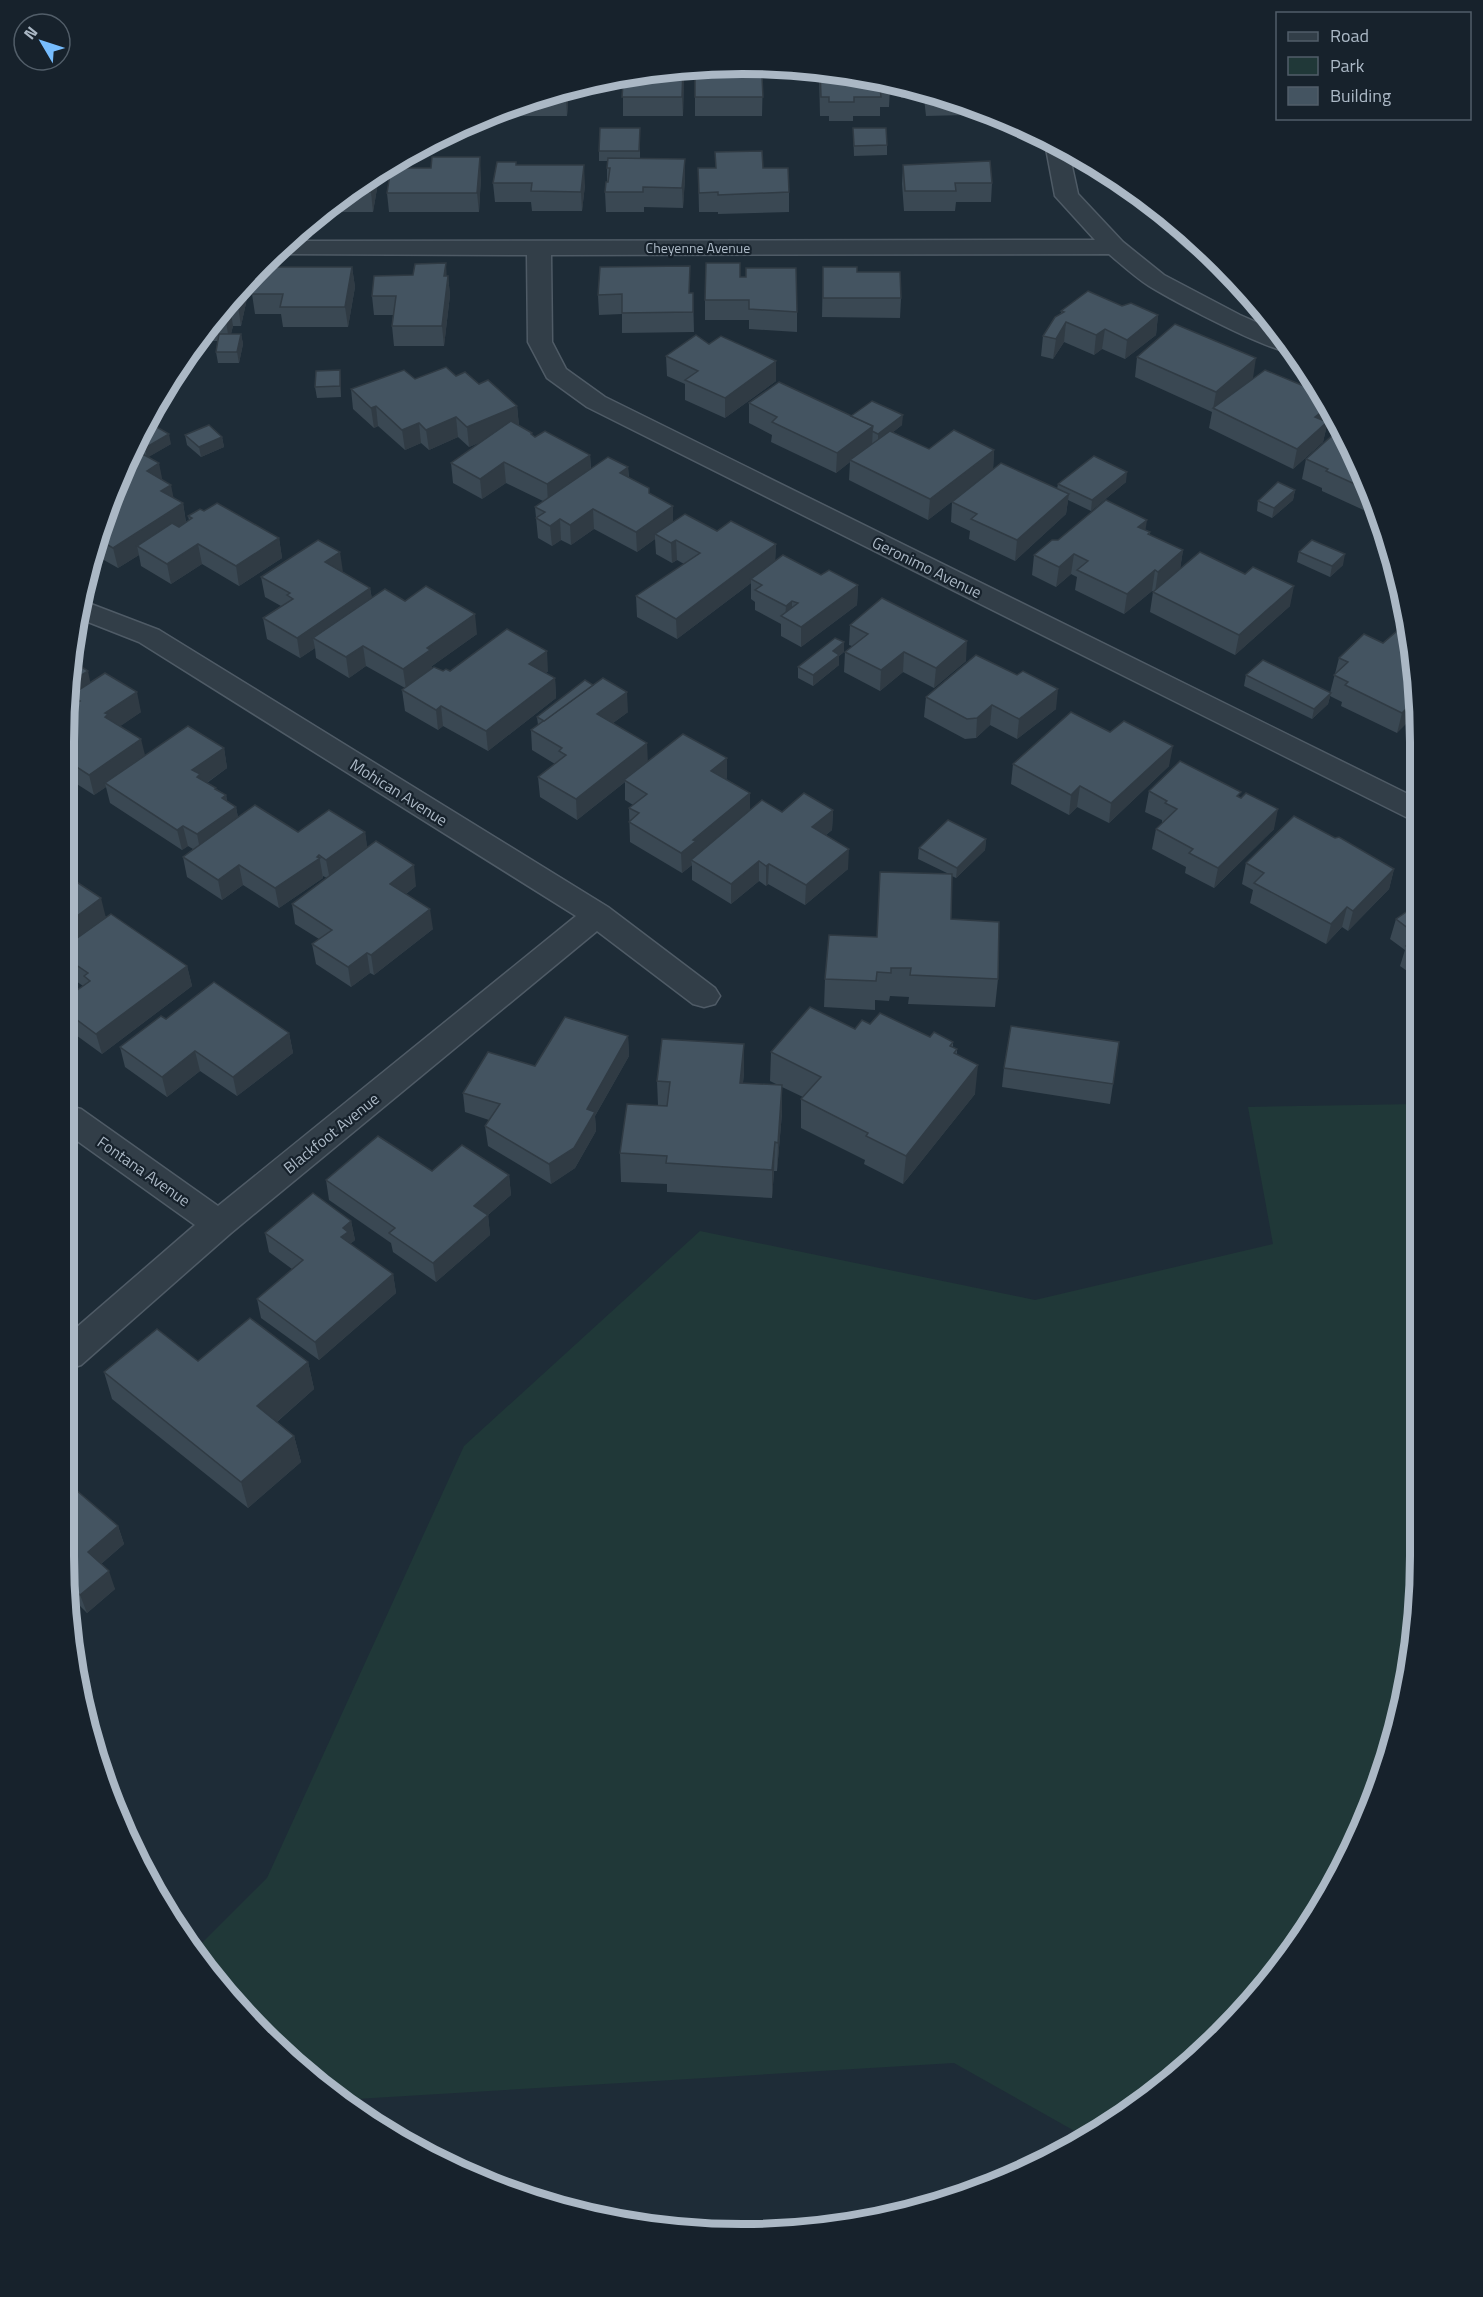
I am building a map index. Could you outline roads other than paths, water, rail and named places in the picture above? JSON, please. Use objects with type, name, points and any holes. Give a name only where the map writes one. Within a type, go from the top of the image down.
[{"type":"street","points":[[1058,153],[1066,196],[1115,247],[1156,280],[1231,320],[1274,338]]},
{"type":"street","name":"Cheyenne Avenue","points":[[291,248],[1115,247]]},
{"type":"street","name":"Geronimo Avenue","points":[[539,248],[540,342],[556,373],[596,402],[1410,807]]},
{"type":"street","name":"Mohican Avenue","points":[[86,611],[149,636],[597,915],[704,996]]},
{"type":"street","name":"Blackfoot Avenue","points":[[74,1351],[219,1224],[597,915]]},
{"type":"street","name":"Fontana Avenue","points":[[74,1122],[219,1224]]}]
